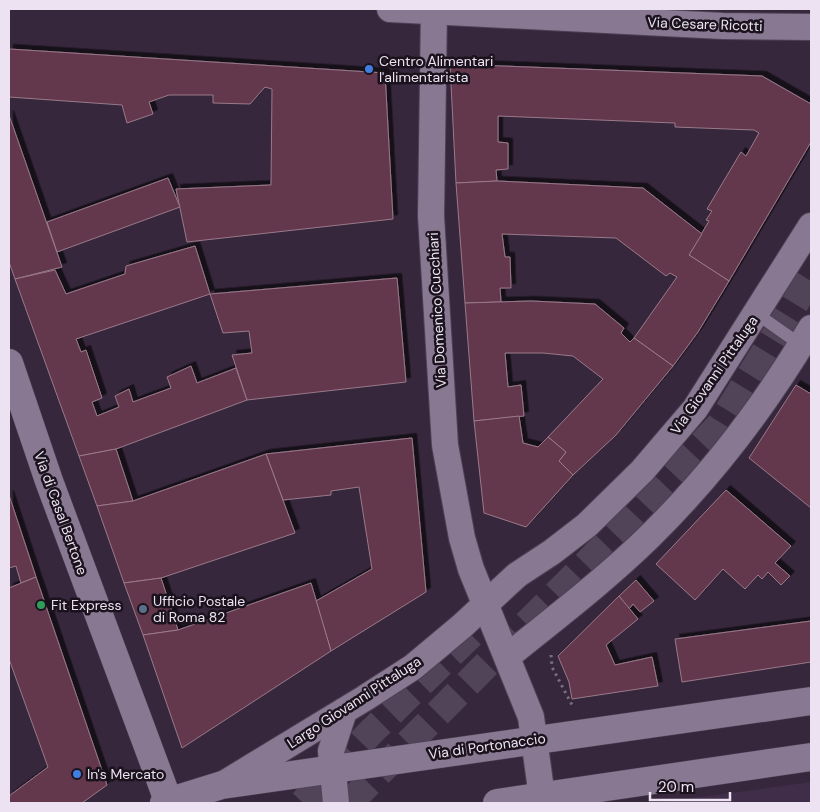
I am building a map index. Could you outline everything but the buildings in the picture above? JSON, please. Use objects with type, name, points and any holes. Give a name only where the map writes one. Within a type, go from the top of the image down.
[{"type":"main road","name":"Via di Casal Bertone","points":[[9,363],[49,481],[167,803]]},
{"type":"main road","name":"Via di Portonaccio","points":[[167,803],[222,785],[811,701]]},
{"type":"main road","points":[[497,803],[811,757]]},
{"type":"street","name":"Via Cesare Ricotti","points":[[390,9],[723,26],[811,27]]},
{"type":"street","name":"Via Domenico Cucchiari","points":[[434,10],[431,216],[445,445],[462,538],[484,606]]},
{"type":"street","name":"Via Giovanni Pittaluga","points":[[484,606],[517,575],[552,552],[587,525],[642,471],[695,409],[757,314],[811,226]]},
{"type":"street","points":[[508,656],[620,564],[662,524],[755,414],[808,342]]},
{"type":"street","points":[[484,606],[508,656],[525,699],[535,739],[542,797]]},
{"type":"street","name":"Largo Giovanni Pittaluga","points":[[222,785],[413,667],[484,606]]},
{"type":"street","points":[[336,803],[332,770],[332,746],[344,711]]},
{"type":"lane","points":[[757,314],[808,342]]},
{"type":"path","points":[[551,652],[552,667],[572,705],[579,705]]},
{"type":"shaded area","points":[[811,782],[811,803],[655,803],[761,789]]},
{"type":"tunnel","points":[[349,803],[627,523],[720,425],[811,277]]},
{"type":"tunnel","points":[[303,803],[372,731],[494,612]]},
{"type":"place","name":"Centro Alimentari l'alimentarista","points":[[369,69]]},
{"type":"place","name":"Fit Express","points":[[41,605]]},
{"type":"place","name":"Ufficio Postale di Roma 82","points":[[143,609]]},
{"type":"place","name":"In's Mercato","points":[[77,774]]}]
